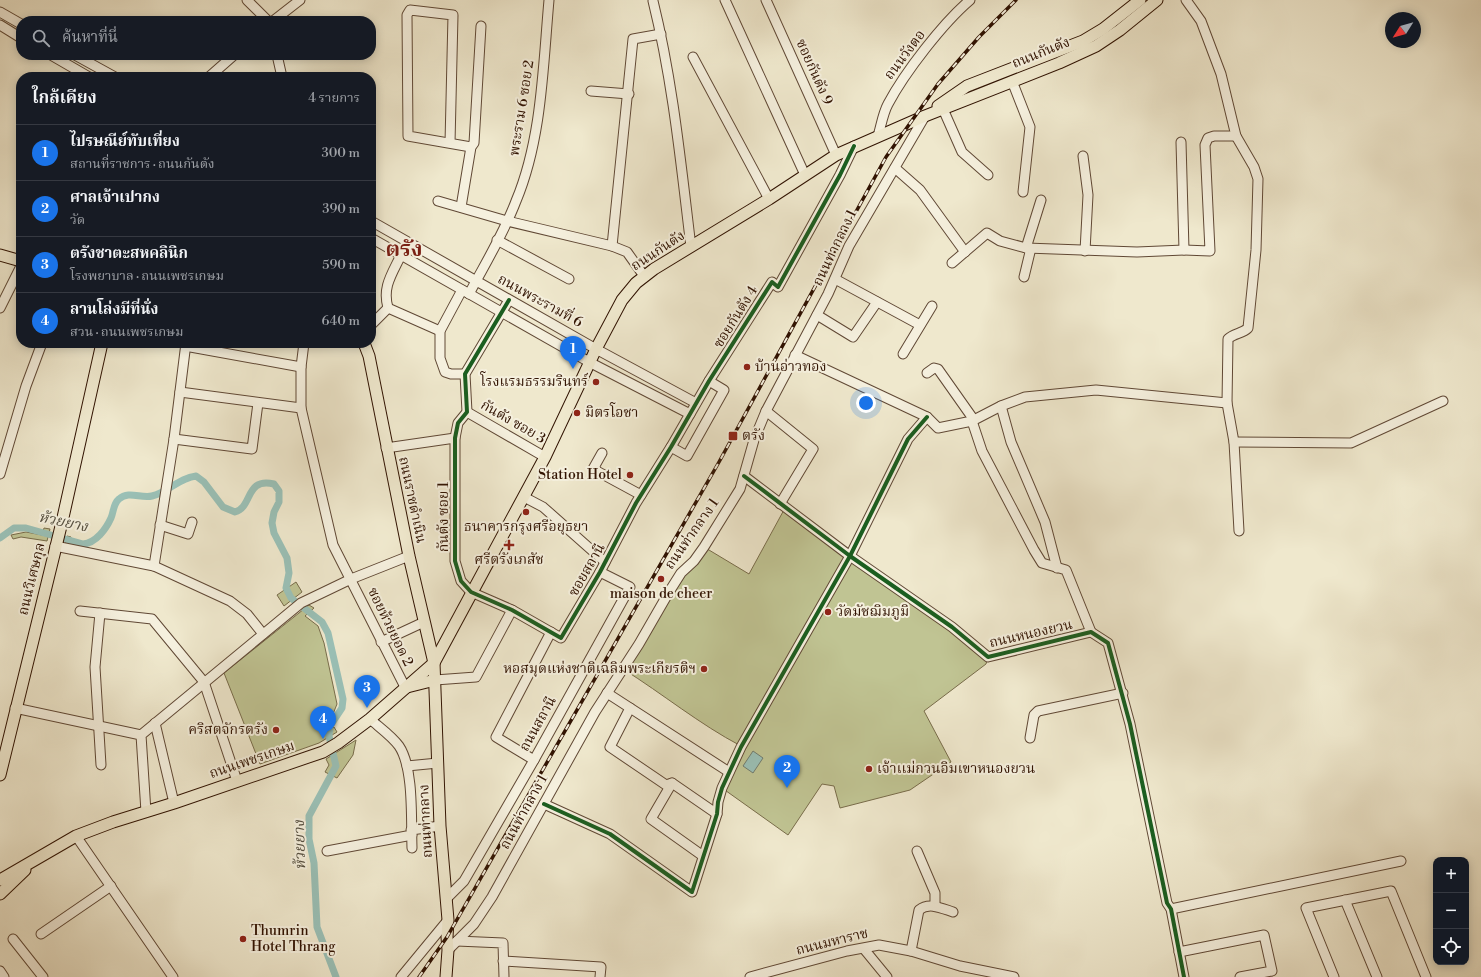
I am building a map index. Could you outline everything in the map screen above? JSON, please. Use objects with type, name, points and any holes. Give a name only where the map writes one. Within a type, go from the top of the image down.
[{"type":"main road","name":"ถนนกันตัง","points":[[925,116],[967,86],[1083,41],[1103,29],[1140,0]]},
{"type":"main road","name":"ถนนกันตัง","points":[[434,662],[545,457],[591,363],[596,349],[622,300],[644,276],[769,199],[836,155],[925,116],[1059,63],[1096,46],[1120,30],[1157,0]]},
{"type":"main road","points":[[0,255],[16,260]]},
{"type":"main road","name":"ถนนวิเศษกุล","points":[[0,775],[15,708],[61,526],[101,348]]},
{"type":"main road","name":"ถนนราชดำเนิน","points":[[366,348],[369,356],[386,448],[409,556],[434,662]]},
{"type":"main road","points":[[429,640],[449,634]]},
{"type":"main road","name":"ถนนท่ากลาง","points":[[434,662],[436,680],[440,826],[448,920],[446,977]]},
{"type":"main road","name":"ถนนเพชรเกษม","points":[[0,880],[76,836],[113,822],[174,803],[323,752],[338,743],[370,719],[434,662]]},
{"type":"main road","points":[[405,687],[436,680]]},
{"type":"main road","name":"ถนนเพชรเกษม","points":[[0,894],[38,857]]},
{"type":"street","points":[[247,0],[263,16]]},
{"type":"street","points":[[279,16],[300,0]]},
{"type":"street","name":"พระราม 6 ซอย 2","points":[[440,331],[465,292],[476,281],[517,201],[532,149],[542,82],[549,0]]},
{"type":"street","points":[[725,0],[805,175]]},
{"type":"street","name":"ซอยกันตัง 9","points":[[766,0],[836,155]]},
{"type":"street","name":"ถนนวังตอ","points":[[878,136],[887,105],[901,82],[923,53],[961,8],[970,0]]},
{"type":"street","points":[[1186,0],[1201,21],[1221,74],[1236,136],[1254,167],[1258,179],[1256,250],[1248,328],[1244,332],[1233,335],[1228,339],[1227,403],[1234,442],[1239,531]]},
{"type":"street","points":[[653,1],[661,34],[675,120],[691,247]]},
{"type":"street","points":[[450,143],[453,15],[410,10],[407,15],[408,136],[471,147]]},
{"type":"street","points":[[0,12],[16,21]]},
{"type":"street","points":[[0,25],[16,35]]},
{"type":"street","points":[[461,207],[471,147],[474,143],[481,26]]},
{"type":"street","points":[[612,246],[618,175],[629,94],[633,39],[661,34]]},
{"type":"street","points":[[693,57],[769,199]]},
{"type":"street","points":[[60,60],[80,72]]},
{"type":"street","points":[[84,60],[106,72]]},
{"type":"street","points":[[215,72],[228,60]]},
{"type":"street","points":[[277,60],[281,72]]},
{"type":"street","points":[[1012,81],[1030,127],[1023,192]]},
{"type":"street","points":[[592,91],[629,94]]},
{"type":"street","points":[[943,109],[962,152],[988,175]]},
{"type":"street","name":"ถนนท่ากลาง 1","points":[[448,950],[474,924],[492,897],[607,693],[669,592],[707,542],[740,489],[754,440],[766,411],[817,315],[849,246],[925,116]]},
{"type":"street","points":[[952,263],[987,233],[1000,241],[1028,248],[1085,251],[1210,251],[1205,145],[1208,138],[1214,136],[1236,136]]},
{"type":"street","points":[[1181,142],[1184,250]]},
{"type":"street","name":"ซอยกันตัง 4","points":[[683,426],[709,381],[772,282],[778,286],[840,175],[854,146]]},
{"type":"street","points":[[1083,156],[1088,195],[1085,251]]},
{"type":"street","points":[[894,168],[920,190],[965,252]]},
{"type":"street","points":[[1024,277],[1028,248],[1041,200]]},
{"type":"street","points":[[438,201],[612,246],[627,252],[644,276]]},
{"type":"street","name":"ถนนพระรามที่ 6","points":[[376,223],[596,349],[696,403]]},
{"type":"street","points":[[497,240],[569,279]]},
{"type":"street","name":"ถนนพระรามที่ 6","points":[[376,241],[591,363],[690,414]]},
{"type":"street","points":[[401,255],[385,288],[385,299],[388,308],[440,331],[440,358],[445,372],[451,374],[465,374]]},
{"type":"street","points":[[0,308],[16,276]]},
{"type":"street","points":[[835,279],[920,325]]},
{"type":"street","points":[[468,412],[465,374],[509,300]]},
{"type":"street","points":[[817,315],[853,337],[877,302]]},
{"type":"street","points":[[902,354],[932,306]]},
{"type":"street","points":[[376,320],[388,308]]},
{"type":"street","points":[[0,474],[26,386],[40,348]]},
{"type":"street","points":[[154,566],[174,439],[185,348]]},
{"type":"street","points":[[201,348],[301,367]]},
{"type":"street","name":"ซอยห้วยยอด 2","points":[[303,348],[301,367],[301,408],[333,545],[405,687]]},
{"type":"street","points":[[795,355],[927,418],[938,428],[973,420],[1001,406],[1025,397],[1096,390],[1227,403]]},
{"type":"street","points":[[927,373],[934,368],[938,369],[973,420],[982,451],[1034,550],[1042,563],[1066,570],[1091,632]]},
{"type":"street","points":[[671,447],[687,456],[724,390],[709,381]]},
{"type":"street","points":[[180,392],[301,408]]},
{"type":"street","points":[[1234,442],[1351,443],[1443,401]]},
{"type":"street","points":[[174,439],[252,449],[258,403]]},
{"type":"street","points":[[1001,406],[1011,442],[1045,522],[1057,568]]},
{"type":"street","points":[[766,411],[813,449],[780,504]]},
{"type":"street","name":"กันตัง ซอย 3","points":[[468,412],[545,457]]},
{"type":"street","name":"กันตัง ซอย 1","points":[[468,412],[458,423],[455,438],[456,561],[461,581],[471,592]]},
{"type":"street","points":[[544,804],[610,834],[692,892],[717,814],[718,802],[729,772],[741,746],[850,556],[908,439],[927,418]]},
{"type":"street","name":"ซอยสถานี","points":[[551,632],[560,638],[600,572],[641,495],[683,426]]},
{"type":"street","points":[[386,448],[455,438]]},
{"type":"street","points":[[602,453],[593,469],[641,495]]},
{"type":"street","name":"ถนนหนองยวน","points":[[744,476],[850,556],[952,628],[988,657],[1091,632],[1108,643],[1123,693],[1167,903],[1171,909],[1184,977]]},
{"type":"street","points":[[524,497],[542,507],[605,562]]},
{"type":"street","points":[[160,526],[188,534],[192,522]]},
{"type":"street","points":[[55,546],[154,566],[230,601],[247,614],[263,634]]},
{"type":"street","points":[[15,708],[140,735],[292,610],[310,597],[409,556]]},
{"type":"street","name":"ถนนสถานี","points":[[447,898],[464,881],[534,760],[630,587],[600,572]]},
{"type":"street","points":[[471,592],[512,610],[551,632],[496,737],[534,760]]},
{"type":"street","points":[[436,680],[476,677],[512,610]]},
{"type":"street","points":[[80,611],[152,619],[204,682],[237,781]]},
{"type":"street","points":[[100,613],[95,667],[101,765]]},
{"type":"street","points":[[382,642],[424,622]]},
{"type":"street","points":[[607,693],[729,772]]},
{"type":"street","points":[[1030,738],[1034,715],[1038,711],[1123,693]]},
{"type":"street","points":[[630,708],[610,746],[666,785],[672,783]]},
{"type":"street","points":[[370,719],[398,745],[406,758],[412,848]]},
{"type":"street","points":[[155,723],[174,803]]},
{"type":"street","points":[[140,735],[146,812]]},
{"type":"street","points":[[407,766],[438,763]]},
{"type":"street","points":[[672,783],[717,814]]},
{"type":"street","points":[[672,783],[651,819],[703,856]]},
{"type":"street","points":[[327,851],[440,826]]},
{"type":"street","points":[[76,836],[171,976]]},
{"type":"street","points":[[917,851],[934,893],[935,906]]},
{"type":"street","points":[[1171,909],[1401,860]]},
{"type":"street","points":[[41,934],[111,886]]},
{"type":"street","points":[[1334,977],[1306,908],[1391,891],[1426,977]]},
{"type":"street","points":[[1346,900],[1377,977]]},
{"type":"street","points":[[911,951],[919,910],[924,906],[935,906],[953,912]]},
{"type":"street","points":[[402,977],[448,920]]},
{"type":"street","points":[[1179,952],[1264,935],[1272,971],[1240,977]]},
{"type":"street","points":[[13,939],[43,977]]},
{"type":"street","points":[[456,941],[503,943],[504,977]]},
{"type":"street","name":"ถนนมหาราช","points":[[750,977],[847,951],[879,945],[911,951],[1001,976],[1014,977]]},
{"type":"street","points":[[864,949],[887,977]]},
{"type":"street","points":[[503,961],[601,967],[600,977]]},
{"type":"street","points":[[0,972],[4,977]]},
{"type":"green space","points":[[785,508],[988,657],[986,664],[924,711],[951,762],[910,790],[840,808],[834,786],[822,784],[788,835],[722,788],[741,746],[696,719],[623,669],[704,547],[749,574]]},
{"type":"green space","points":[[44,528],[50,529],[47,541],[21,537],[13,539],[11,535],[26,532],[42,535]]},
{"type":"green space","points":[[67,536],[71,537],[70,542],[85,545],[84,550],[65,545]]},
{"type":"green space","points":[[296,582],[302,592],[284,606],[277,595]]},
{"type":"green space","name":"คริสตจักรตรัง","points":[[309,605],[314,608],[305,616],[318,626],[324,643],[337,704],[333,714],[325,721],[322,734],[334,727],[337,732],[319,743],[260,764],[224,673]]},
{"type":"green space","points":[[356,740],[353,755],[337,778],[325,772],[329,765],[326,759]]},
{"type":"water","points":[[753,751],[763,758],[753,773],[743,766]]},
{"type":"waterway","name":"ห้วยยาง","points":[[0,538],[14,528],[26,528],[83,544],[88,543],[96,538],[106,527],[116,503],[123,496],[152,496],[190,477],[196,476],[204,482],[223,507],[235,512],[245,505],[250,494],[258,485],[265,483],[274,484],[279,491],[279,502],[274,512],[272,523],[274,533],[287,558],[289,573],[286,588],[291,598],[322,622],[328,633],[343,699],[342,708],[330,726],[329,736],[336,766],[309,816],[309,839],[314,863],[317,927],[336,977]]},
{"type":"railway","points":[[419,977],[447,937],[719,462],[886,157],[938,84],[979,37],[1016,0]]},
{"type":"cycle path","points":[[509,300],[465,374],[467,412],[458,423],[455,438],[455,561],[461,581],[471,592],[512,610],[561,638],[600,572],[636,503],[671,447],[709,381],[772,282],[778,287],[840,175],[854,146]]},
{"type":"cycle path","points":[[544,804],[610,834],[692,892],[717,814],[718,802],[722,788],[741,747],[850,556],[908,439],[927,417]]},
{"type":"cycle path","points":[[744,476],[850,556],[952,627],[988,657],[1091,632],[1108,643],[1130,724],[1167,903],[1171,909],[1184,977]]},
{"type":"place","name":"บ้านอ่าวทอง","points":[[747,367]]},
{"type":"place","name":"ไปรษณีย์ทับเที่ยง","points":[[573,369]]},
{"type":"place","name":"โรงแรมธรรมรินทร์","points":[[596,382]]},
{"type":"place","name":"มิตรโอชา","points":[[577,413]]},
{"type":"place","name":"ตรัง","points":[[733,436]]},
{"type":"place","name":"Station Hotel","points":[[630,475]]},
{"type":"place","name":"ธนาคารกรุงศรีอยุธยา","points":[[526,512]]},
{"type":"place","name":"ศรีตรังเภสัช","points":[[509,545]]},
{"type":"place","name":"maison de cheer","points":[[661,579]]},
{"type":"place","name":"วัดมัชฌิมภูมิ","points":[[828,612]]},
{"type":"place","name":"หอสมุดแห่งชาติเฉลิมพระเกียรติฯ","points":[[704,669]]},
{"type":"place","name":"ตรังชาตะสหคลินิก","points":[[367,708]]},
{"type":"place","name":"คริสตจักรตรัง","points":[[276,730]]},
{"type":"place","name":"ลานโล่งมีที่นั่ง","points":[[323,739]]},
{"type":"place","name":"เจ้าเเม่กวนอิมเขาหนองยวน","points":[[869,769]]},
{"type":"place","name":"ศาลเจ้าเปากง","points":[[787,788]]},
{"type":"place","name":"Thumrin Hotel Thrang","points":[[243,939]]},
{"type":"district","name":"ตรัง","points":[[404,249]]}]
